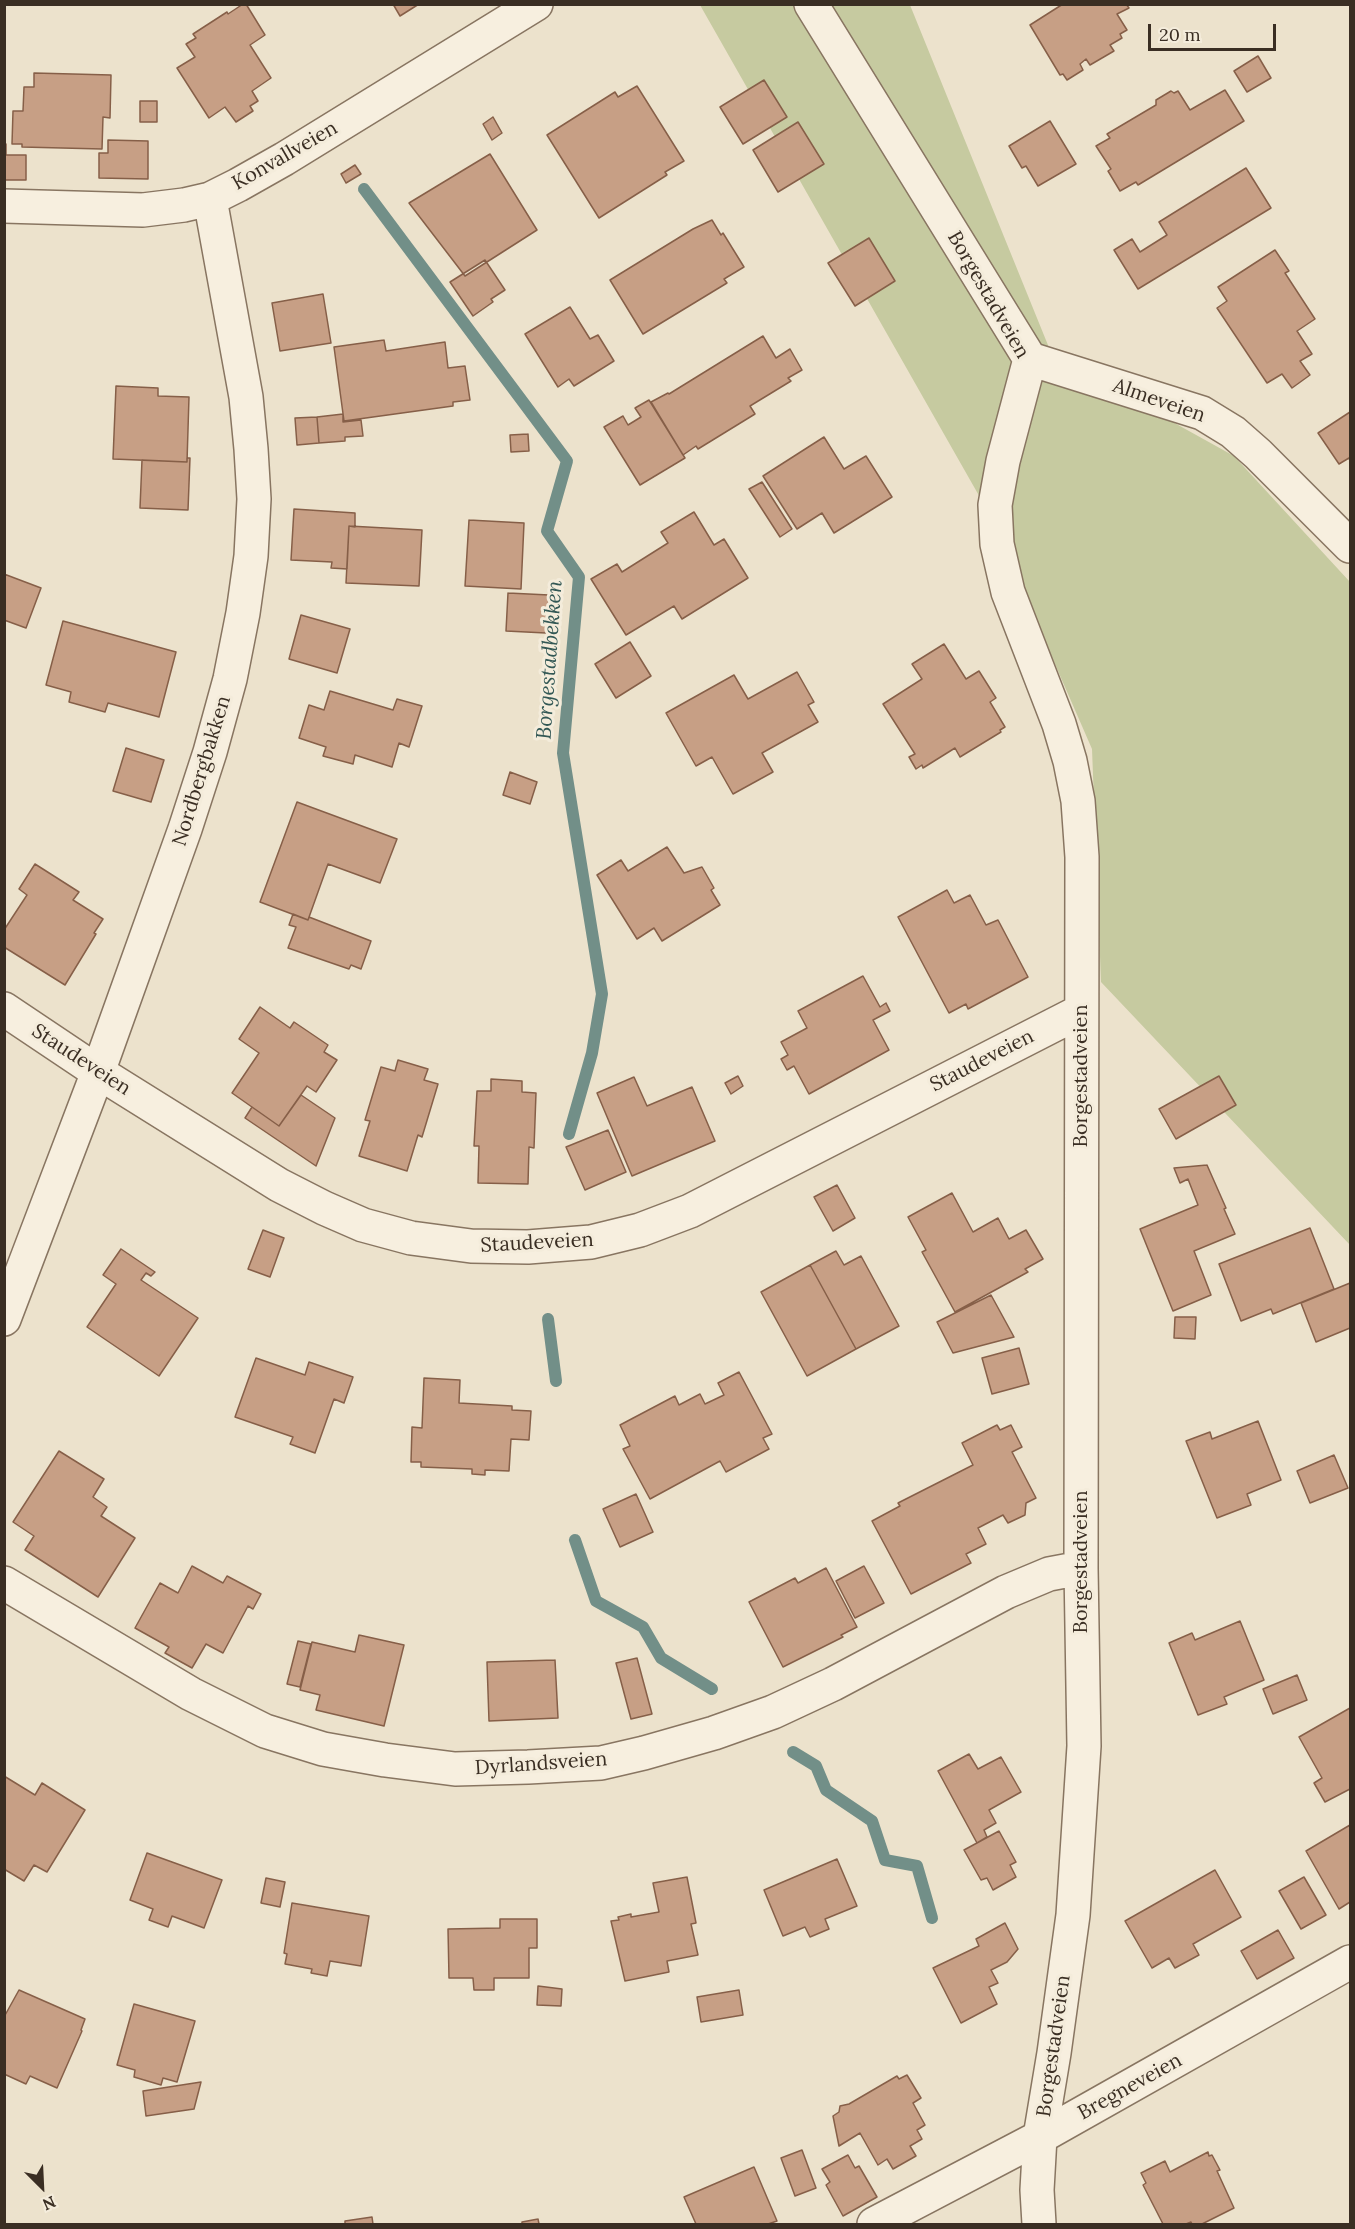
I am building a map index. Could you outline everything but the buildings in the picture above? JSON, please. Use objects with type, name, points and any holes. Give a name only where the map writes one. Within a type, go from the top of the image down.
[{"type":"street","name":"Konvallveien","points":[[4,207],[143,210],[184,206],[210,199],[284,159],[536,4]]},
{"type":"street","name":"Borgestadveien","points":[[811,4],[1030,359],[1003,461],[995,505],[997,544],[1008,592],[1059,724],[1070,760],[1078,801],[1082,857],[1081,1568],[1084,1746],[1073,1916],[1040,2137],[1037,2190],[1039,2224]]},
{"type":"street","name":"Nordbergbakken","points":[[4,1319],[98,1072],[210,752],[230,679],[251,556],[254,499],[246,397],[210,199]]},
{"type":"street","name":"Almeveien","points":[[1030,359],[1202,413],[1233,432],[1258,454],[1350,546]]},
{"type":"street","name":"Staudeveien","points":[[4,1009],[98,1072],[279,1185],[324,1208],[363,1225],[411,1238],[471,1246],[528,1247],[591,1242],[640,1230],[690,1211],[1081,1011]]},
{"type":"street","name":"Dyrlandsveien","points":[[4,1583],[191,1694],[265,1731],[322,1749],[455,1769],[601,1763],[714,1733],[773,1712],[833,1684],[1006,1592],[1050,1574],[1081,1568]]},
{"type":"street","name":"Bregneveien","points":[[874,2224],[1040,2137],[1350,1962]]},
{"type":"green space","points":[[700,5],[910,5],[1052,355],[1234,456],[1350,582],[1350,1245],[1101,982],[1092,749],[990,515]]},
{"type":"waterway","name":"Borgestadbekken","points":[[364,189],[567,461],[547,531],[579,577],[563,753],[602,994],[592,1053],[569,1134]]},
{"type":"waterway","name":"Borgestadbekken","points":[[548,1319],[556,1381]]},
{"type":"waterway","name":"Borgestadbekken","points":[[575,1540],[596,1601],[643,1627],[661,1658],[712,1689]]},
{"type":"waterway","name":"Borgestadbekken","points":[[793,1752],[816,1766],[826,1790],[872,1821],[885,1860],[917,1866],[932,1918]]}]
